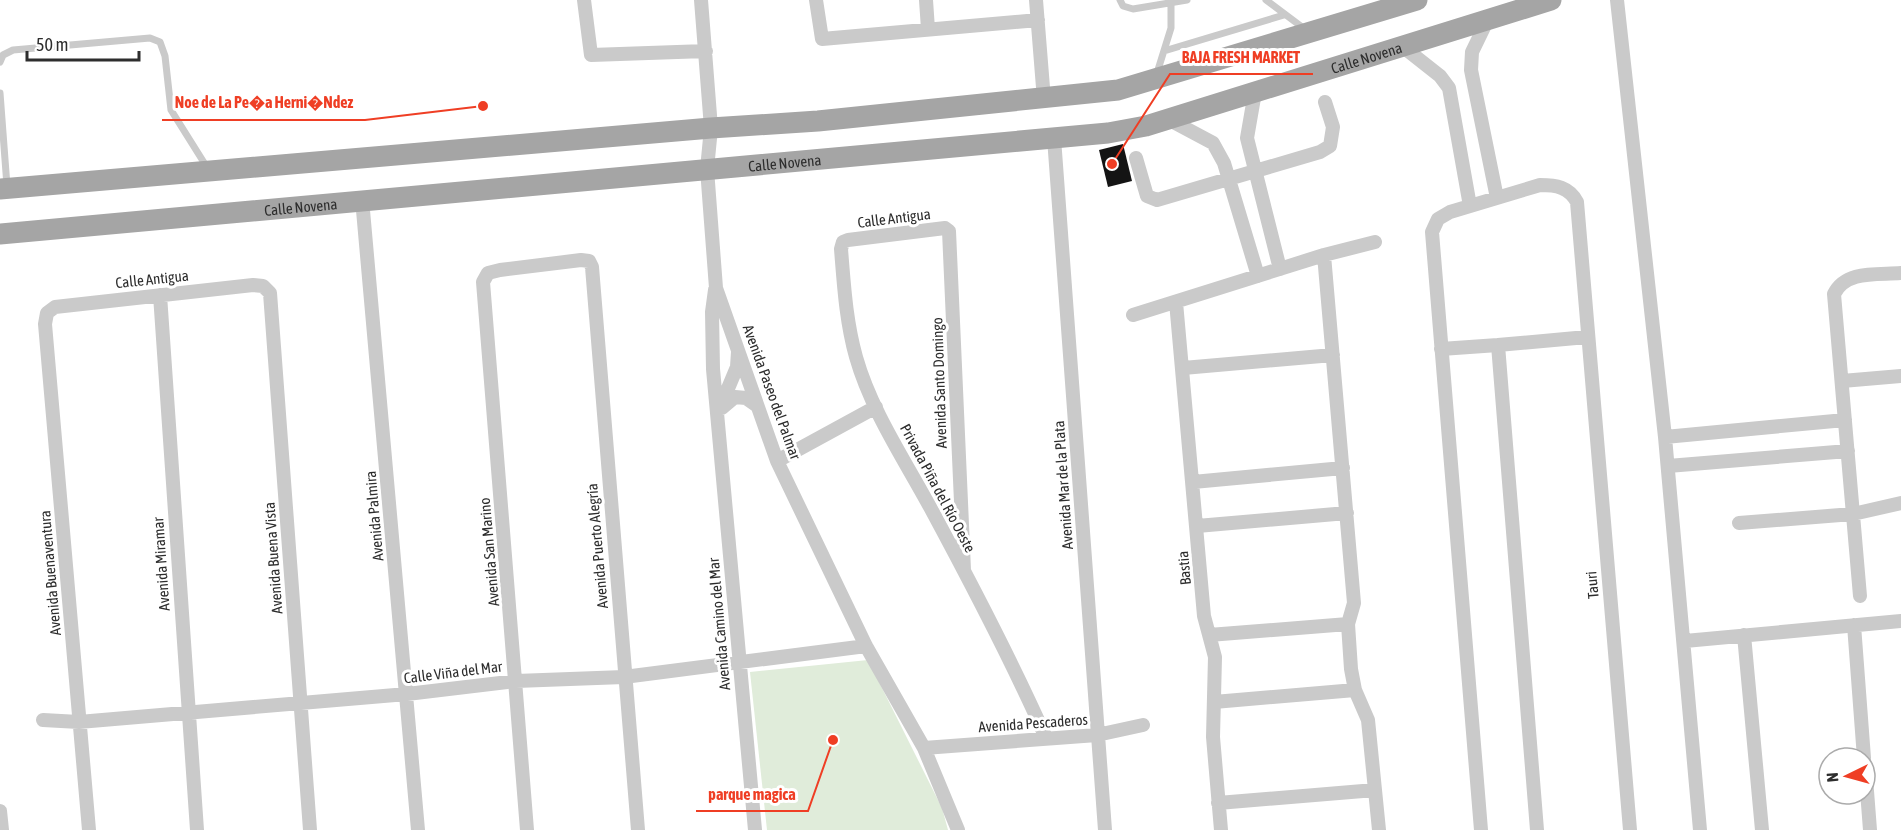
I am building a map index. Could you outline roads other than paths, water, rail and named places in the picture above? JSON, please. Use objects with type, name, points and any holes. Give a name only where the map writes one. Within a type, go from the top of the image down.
[{"type":"main road","name":"Calle Novena","points":[[0,234],[363,199],[1108,133],[1168,119],[1551,0]]},
{"type":"main road","points":[[4,189],[1044,100],[1118,90],[1155,80],[1404,2]]},
{"type":"street","points":[[584,0],[591,55],[706,51]]},
{"type":"street","name":"Avenida Paseo del Palmar","points":[[701,0],[711,128],[707,169],[716,288],[777,461],[866,646],[924,748],[958,830]]},
{"type":"street","points":[[816,0],[822,39],[1038,20]]},
{"type":"street","points":[[926,0],[928,29]]},
{"type":"street","points":[[1036,0],[1044,100]]},
{"type":"street","points":[[1617,0],[1668,466],[1700,830]]},
{"type":"street","points":[[1488,19],[1472,52],[1471,70],[1497,198]]},
{"type":"street","points":[[1402,46],[1440,76],[1449,88],[1470,206]]},
{"type":"street","points":[[1255,92],[1247,138],[1280,269]]},
{"type":"street","points":[[1136,158],[1147,196],[1157,200],[1255,172],[1320,152],[1330,146],[1333,127],[1325,102]]},
{"type":"street","points":[[1454,112],[1479,107]]},
{"type":"street","points":[[1168,119],[1213,143],[1229,179],[1258,276]]},
{"type":"street","name":"Avenida Mar de la Plata","points":[[1054,138],[1105,830]]},
{"type":"street","name":"Tauri","points":[[1481,830],[1432,232],[1438,219],[1450,212],[1539,185],[1560,186],[1574,196],[1578,213],[1630,830]]},
{"type":"street","name":"Avenida Palmira","points":[[363,199],[418,830]]},
{"type":"street","name":"Calle Antigua","points":[[843,242],[945,228],[949,231]]},
{"type":"street","name":"Avenida Santo Domingo","points":[[949,231],[964,570]]},
{"type":"street","name":"Privada Piña del Río Oeste","points":[[843,242],[845,310],[856,359],[876,407],[964,570],[1020,680],[1046,738]]},
{"type":"street","points":[[1133,315],[1324,255],[1375,242]]},
{"type":"street","points":[[1324,255],[1354,603],[1348,624],[1351,669],[1355,690],[1368,720],[1379,830]]},
{"type":"street","name":"Avenida Puerto Alegría","points":[[488,273],[589,261],[592,267],[638,830]]},
{"type":"street","name":"Avenida San Marino","points":[[488,273],[483,282],[527,830]]},
{"type":"street","points":[[1860,596],[1834,294],[1840,283],[1851,277],[1901,273]]},
{"type":"street","name":"Calle Antigua","points":[[47,313],[55,307],[262,285]]},
{"type":"street","name":"Avenida Buena Vista","points":[[262,285],[270,293],[310,830]]},
{"type":"street","name":"Avenida Camino del Mar","points":[[716,288],[712,312],[718,415],[755,830]]},
{"type":"street","name":"Avenida Miramar","points":[[160,295],[198,830]]},
{"type":"street","name":"Bastia","points":[[1176,302],[1204,616],[1215,657],[1213,737],[1221,830]]},
{"type":"street","name":"Avenida Buenaventura","points":[[47,313],[46,336],[89,830]]},
{"type":"street","points":[[1441,349],[1587,336]]},
{"type":"street","name":"Avenida Camino del Mar","points":[[718,415],[737,367],[738,345]]},
{"type":"street","points":[[1498,345],[1537,830]]},
{"type":"street","points":[[1183,368],[1333,355]]},
{"type":"street","points":[[1842,381],[1901,376]]},
{"type":"street","points":[[718,415],[725,403],[735,397],[746,398],[756,405]]},
{"type":"street","points":[[777,461],[876,407]]},
{"type":"street","points":[[1665,437],[1845,420]]},
{"type":"street","points":[[1668,466],[1848,451]]},
{"type":"street","points":[[1193,482],[1344,468]]},
{"type":"street","points":[[1739,523],[1853,514],[1901,503]]},
{"type":"street","points":[[1197,526],[1347,513]]},
{"type":"street","points":[[1685,641],[1901,621]]},
{"type":"street","points":[[1209,635],[1348,624]]},
{"type":"street","points":[[1854,625],[1863,746]]},
{"type":"street","points":[[1744,634],[1762,830]]},
{"type":"street","name":"Calle Viña del Mar","points":[[43,720],[80,722],[407,694],[516,681],[624,676],[866,646]]},
{"type":"street","points":[[1214,702],[1355,690]]},
{"type":"street","name":"Avenida Pescaderos","points":[[924,748],[1097,735],[1143,725]]},
{"type":"street","points":[[1218,803],[1375,790]]},
{"type":"street","points":[[1868,806],[1870,830]]},
{"type":"street","points":[[0,811],[2,830]]},
{"type":"lane","points":[[1120,0],[1123,6],[1133,9],[1158,3],[1187,0]]},
{"type":"lane","points":[[1266,0],[1311,33]]},
{"type":"lane","points":[[1155,80],[1171,28],[1171,3]]},
{"type":"lane","points":[[1164,51],[1284,15]]},
{"type":"lane","points":[[0,62],[3,56],[13,50],[150,38],[160,42],[165,56],[171,110],[209,171]]},
{"type":"lane","points":[[0,93],[4,189]]},
{"type":"place","name":"Noe de La Pe�a Herni�Ndez","points":[[483,106]]},
{"type":"place","name":"BAJA FRESH MARKET","points":[[1112,164]]},
{"type":"place","name":"parque magica","points":[[833,740]]}]
